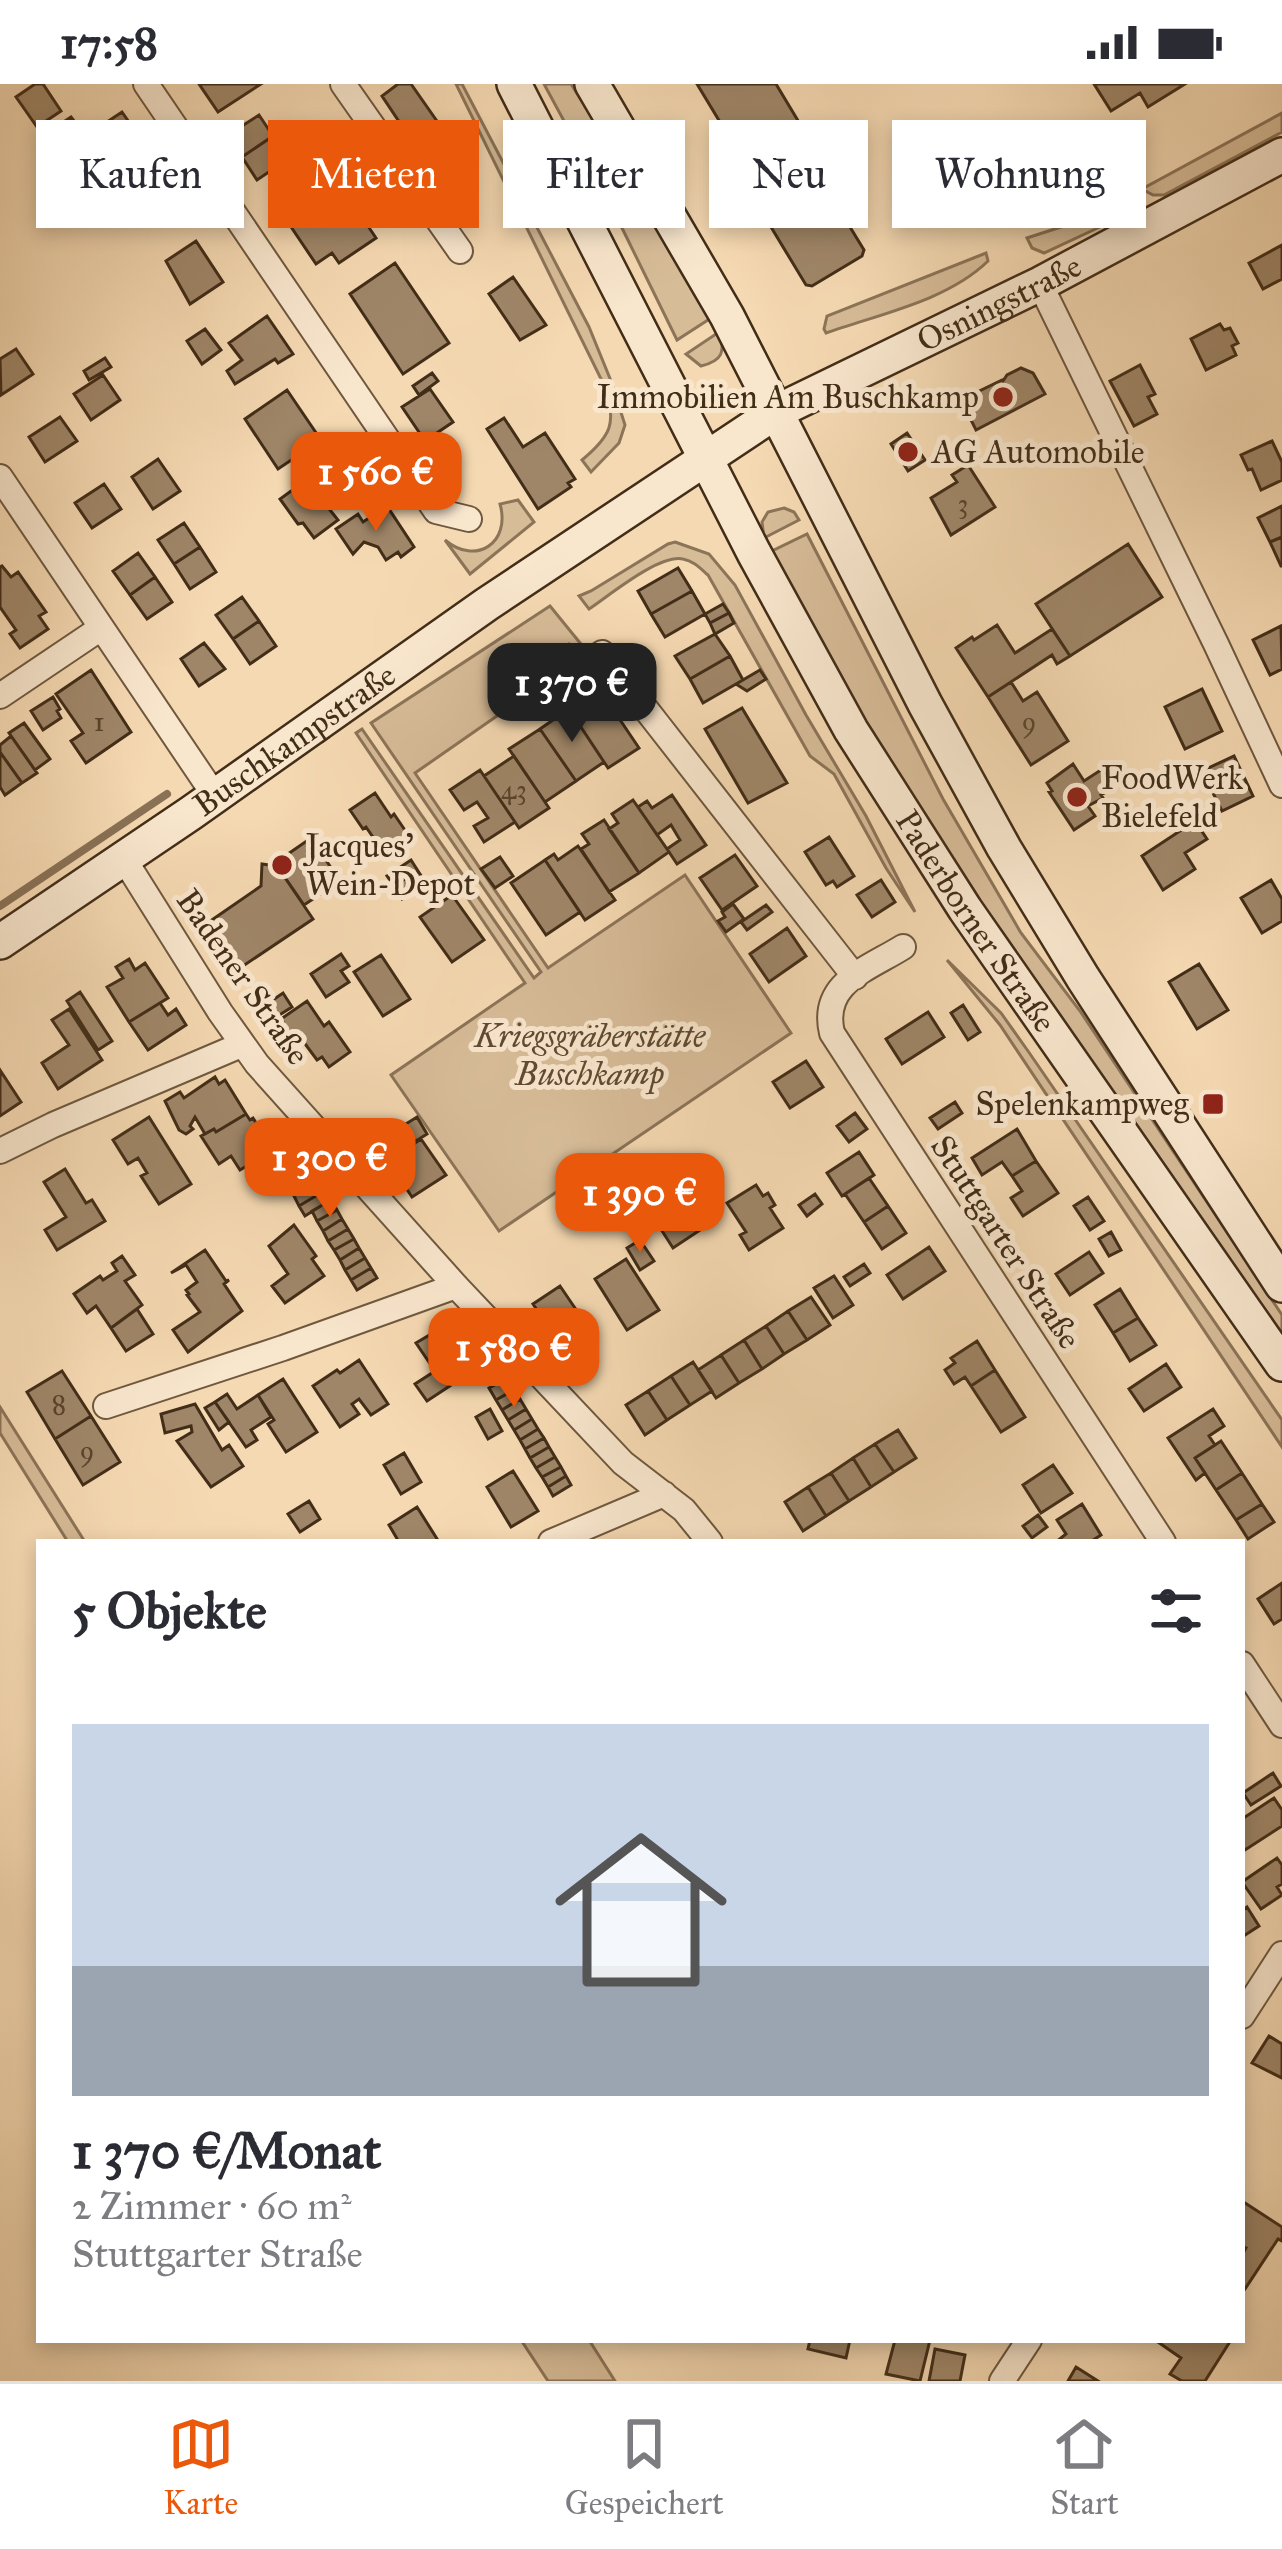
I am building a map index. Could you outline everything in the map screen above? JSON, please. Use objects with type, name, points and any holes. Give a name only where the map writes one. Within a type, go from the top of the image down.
[{"type":"main road","name":"Paderborner Straße","points":[[514,84],[754,553],[863,750],[965,909],[1282,1364]]},
{"type":"main road","name":"Paderborner Straße","points":[[592,84],[694,255],[1004,848],[1282,1285]]},
{"type":"main road","name":"Osningstraße","points":[[705,457],[776,412],[1040,284],[1282,155]]},
{"type":"main road","name":"Buschkampstraße","points":[[0,942],[705,457]]},
{"type":"street","points":[[146,84],[436,511],[469,520]]},
{"type":"street","points":[[343,84],[460,251]]},
{"type":"street","points":[[1040,284],[1282,785]]},
{"type":"street","points":[[0,477],[215,796]]},
{"type":"street","points":[[0,696],[101,628]]},
{"type":"street","points":[[602,653],[854,976],[903,947]]},
{"type":"street","name":"Badener Straße","points":[[124,859],[242,1045],[456,1286],[623,1463],[664,1494],[708,1539]]},
{"type":"street","name":"Stuttgarter Straße","points":[[854,976],[831,1002],[830,1023],[836,1040],[1160,1539]]},
{"type":"street","points":[[0,1151],[242,1045]]},
{"type":"street","points":[[106,1406],[456,1286]]},
{"type":"street","points":[[557,1539],[664,1494]]},
{"type":"street","points":[[1245,1669],[1282,1725]]},
{"type":"street","points":[[1245,2013],[1273,1990],[1282,1954]]},
{"type":"street","points":[[1002,2381],[1027,2343]]},
{"type":"green space","points":[[456,84],[462,84],[503,162],[503,180],[479,131],[479,120],[474,120]]},
{"type":"green space","points":[[544,84],[571,84],[594,120],[563,120]]},
{"type":"green space","points":[[1282,113],[1282,132],[1164,195],[1153,195],[1146,187]]},
{"type":"green space","points":[[527,228],[537,228],[589,327],[625,425],[619,443],[591,472],[582,460],[600,444],[611,420],[605,387]]},
{"type":"green space","points":[[659,228],[711,318],[677,340],[623,230]]},
{"type":"green space","points":[[1058,228],[1098,228],[1044,253],[1032,248],[1027,238]]},
{"type":"green space","points":[[986,253],[988,261],[971,275],[933,296],[826,333],[824,329],[827,316]]},
{"type":"green space","points":[[719,332],[722,350],[714,361],[701,366],[686,354]]},
{"type":"green space","points":[[518,500],[534,522],[470,574],[445,540],[468,551],[488,546],[500,530],[500,504]]},
{"type":"green space","points":[[784,508],[799,520],[764,538],[762,522],[768,512]]},
{"type":"green space","points":[[807,534],[943,799],[1021,933],[1080,1011],[1282,1315],[1282,1334],[991,917],[856,710],[770,552]]},
{"type":"green space","points":[[675,542],[709,554],[735,585],[915,912],[834,774],[810,756],[708,575],[691,562],[673,559],[635,577],[589,609],[579,596]]},
{"type":"green space","name":"Kriegsgräberstätte Buschkamp","points":[[550,606],[589,654],[581,659],[569,644],[530,670],[540,686],[415,773],[548,968],[685,875],[791,1033],[499,1231],[391,1075],[525,983],[356,733],[362,729],[534,978],[541,972],[371,723]]},
{"type":"green space","points":[[947,960],[1001,1013],[1282,1420],[1282,1447],[1000,1025]]},
{"type":"green space","points":[[0,1407],[83,1539],[66,1539],[0,1433]]},
{"type":"green space","points":[[523,2343],[591,2343],[615,2381],[548,2381]]},
{"type":"building","points":[[43,84],[61,111],[48,120],[36,120],[36,126],[16,97]]},
{"type":"building","points":[[199,84],[261,84],[218,112]]},
{"type":"building","points":[[398,84],[411,84],[436,120],[398,120],[382,96]]},
{"type":"building","points":[[697,84],[776,84],[798,120],[719,120]]},
{"type":"building","points":[[1094,84],[1185,84],[1148,107],[1140,93],[1111,111]]},
{"type":"building","points":[[259,115],[268,128],[268,139],[244,156],[244,125]]},
{"type":"building","points":[[268,139],[268,173],[257,180],[244,156]]},
{"type":"building","points":[[292,228],[369,228],[376,238],[339,263],[332,253],[316,264]]},
{"type":"building","points":[[772,228],[851,228],[864,250],[862,256],[812,286],[806,285]]},
{"type":"building","points":[[196,241],[223,282],[190,304],[166,261]]},
{"type":"building","points":[[1282,245],[1282,279],[1263,289],[1249,263]]},
{"type":"building","points":[[395,263],[449,343],[403,374],[350,294]]},
{"type":"building","points":[[513,277],[546,325],[520,340],[489,294]]},
{"type":"building","points":[[267,316],[293,354],[278,363],[275,359],[235,384],[227,371],[242,360],[229,343]]},
{"type":"building","points":[[1220,324],[1224,330],[1230,328],[1238,343],[1232,346],[1236,355],[1206,370],[1191,339]]},
{"type":"building","points":[[205,329],[221,350],[202,364],[187,341]]},
{"type":"building","points":[[16,349],[33,374],[1,395],[0,359]]},
{"type":"building","points":[[105,358],[111,367],[89,380],[84,371]]},
{"type":"building","points":[[1140,365],[1155,394],[1148,397],[1157,414],[1134,426],[1110,381]]},
{"type":"building","name":"Immobilien Am Buschkamp","points":[[1021,368],[1033,373],[1045,394],[976,430],[961,400]]},
{"type":"building","points":[[432,373],[438,381],[419,395],[413,386]]},
{"type":"building","points":[[103,375],[120,400],[91,420],[74,394]]},
{"type":"building","points":[[430,389],[453,422],[425,441],[402,407]]},
{"type":"building","points":[[287,390],[321,440],[278,469],[245,419]]},
{"type":"building","points":[[60,417],[77,441],[45,462],[29,437]]},
{"type":"building","points":[[504,418],[523,447],[545,433],[575,479],[568,483],[571,487],[538,509],[487,429]]},
{"type":"building","name":"AG Automobile","points":[[907,433],[925,460],[908,471],[891,444]]},
{"type":"building","points":[[1272,441],[1282,462],[1282,480],[1261,490],[1241,455]]},
{"type":"building","points":[[158,459],[180,491],[153,509],[132,477]]},
{"type":"building","points":[[968,465],[995,507],[951,535],[931,498],[957,482],[952,475]]},
{"type":"building","points":[[324,467],[339,487],[322,500],[338,520],[314,538],[280,499]]},
{"type":"building","points":[[104,484],[121,509],[92,528],[75,503]]},
{"type":"building","points":[[387,506],[414,547],[386,560],[378,547],[364,542],[353,554],[336,529],[358,514],[363,522]]},
{"type":"building","points":[[1282,506],[1282,537],[1270,542],[1258,518]]},
{"type":"building","points":[[184,523],[200,547],[174,564],[158,540]]},
{"type":"building","points":[[1282,537],[1282,566],[1281,566],[1270,542]]},
{"type":"building","points":[[1128,544],[1162,597],[1070,656],[1036,604]]},
{"type":"building","points":[[200,547],[216,572],[190,589],[174,564]]},
{"type":"building","points":[[138,553],[155,577],[130,595],[113,571]]},
{"type":"building","points":[[2,566],[11,577],[18,572],[46,612],[39,616],[48,629],[20,648],[10,634],[16,630],[0,607]]},
{"type":"building","points":[[678,568],[692,591],[651,614],[638,591]]},
{"type":"building","points":[[155,577],[172,602],[147,619],[130,595]]},
{"type":"building","points":[[692,591],[705,614],[665,637],[651,614]]},
{"type":"building","points":[[242,597],[259,621],[233,639],[216,615]]},
{"type":"building","points":[[723,604],[729,613],[710,623],[705,614]]},
{"type":"building","points":[[729,613],[734,623],[715,634],[710,623]]},
{"type":"building","points":[[259,621],[276,646],[250,664],[233,639]]},
{"type":"building","points":[[997,625],[1015,653],[1052,629],[1070,656],[1057,664],[1052,655],[988,697],[956,648]]},
{"type":"building","points":[[1281,626],[1282,669],[1270,675],[1253,640]]},
{"type":"building","points":[[715,634],[730,656],[690,679],[675,656]]},
{"type":"building","points":[[204,643],[225,669],[199,686],[181,659]]},
{"type":"building","points":[[730,656],[743,680],[703,703],[690,679]]},
{"type":"building","points":[[91,670],[131,732],[86,763],[71,741],[83,733],[56,694]]},
{"type":"building","points":[[760,670],[766,679],[747,691],[736,684]]},
{"type":"building","points":[[1011,682],[1023,701],[1037,692],[1068,741],[1031,765],[988,697]]},
{"type":"building","points":[[1202,689],[1222,731],[1185,749],[1165,707]]},
{"type":"building","points":[[604,696],[639,748],[608,768],[569,709],[579,703],[584,709]]},
{"type":"building","points":[[53,697],[61,718],[43,730],[31,711]]},
{"type":"building","points":[[742,708],[787,783],[748,803],[705,729]]},
{"type":"building","points":[[569,709],[604,762],[576,781],[540,729]]},
{"type":"building","points":[[24,723],[50,759],[35,770],[9,733]]},
{"type":"building","points":[[540,729],[576,781],[545,802],[509,749]]},
{"type":"building","points":[[11,736],[37,773],[22,783],[0,752],[0,745]]},
{"type":"building","points":[[0,752],[22,783],[5,795],[0,787]]},
{"type":"building","points":[[514,756],[549,808],[519,828],[484,776]]},
{"type":"building","points":[[1234,756],[1253,796],[1222,811],[1202,771]]},
{"type":"building","name":"FoodWerk Bielefeld","points":[[1073,764],[1084,781],[1104,768],[1116,786],[1088,806],[1095,816],[1074,830],[1047,783]]},
{"type":"building","points":[[480,770],[515,822],[484,842],[474,826],[488,818],[477,802],[464,810],[450,790]]},
{"type":"building","points":[[375,793],[413,842],[388,859],[350,810]]},
{"type":"building","points":[[672,795],[706,845],[677,864],[667,849],[680,840],[671,825],[657,835],[638,807],[647,801],[652,808]]},
{"type":"building","points":[[633,800],[669,852],[639,873],[609,829],[618,823],[612,814]]},
{"type":"building","points":[[604,820],[639,873],[609,892],[581,849],[589,844],[582,834]]},
{"type":"building","points":[[1195,821],[1207,839],[1185,853],[1195,869],[1163,890],[1142,856]]},
{"type":"building","points":[[829,837],[854,876],[837,887],[833,881],[826,885],[805,852]]},
{"type":"building","points":[[311,838],[340,881],[304,905],[275,863]]},
{"type":"building","points":[[578,846],[615,900],[585,920],[545,860],[554,854],[558,860]]},
{"type":"building","points":[[735,855],[757,886],[722,910],[700,878]]},
{"type":"building","points":[[500,857],[513,876],[495,888],[481,869]]},
{"type":"building","points":[[411,860],[418,871],[394,886],[387,876]]},
{"type":"building","points":[[545,860],[580,912],[546,935],[511,883]]},
{"type":"building","points":[[275,863],[313,919],[240,968],[209,922],[261,886],[262,864]]},
{"type":"building","points":[[418,871],[426,883],[402,899],[394,886]]},
{"type":"building","points":[[881,880],[895,902],[872,917],[857,895]]},
{"type":"building","points":[[1271,880],[1282,899],[1282,921],[1262,933],[1241,898]]},
{"type":"building","points":[[452,895],[484,940],[452,962],[420,917]]},
{"type":"building","points":[[733,904],[744,919],[726,932],[718,921]]},
{"type":"building","points":[[766,905],[772,912],[747,930],[741,922]]},
{"type":"building","points":[[787,928],[806,956],[769,982],[750,954]]},
{"type":"building","points":[[341,954],[349,966],[341,971],[349,982],[326,997],[311,974]]},
{"type":"building","points":[[381,955],[410,999],[383,1016],[354,972]]},
{"type":"building","points":[[129,959],[135,970],[145,963],[168,998],[129,1022],[107,987],[123,978],[116,967]]},
{"type":"building","points":[[1199,964],[1228,1010],[1197,1029],[1169,982]]},
{"type":"building","points":[[80,992],[112,1041],[98,1050],[67,1001]]},
{"type":"building","points":[[283,993],[292,1007],[273,1019],[264,1006]]},
{"type":"building","points":[[307,1001],[350,1052],[329,1067],[303,1041],[298,1044],[281,1019]]},
{"type":"building","points":[[160,1003],[168,1015],[176,1009],[186,1025],[148,1050],[129,1022]]},
{"type":"building","points":[[963,1005],[980,1032],[968,1040],[951,1013]]},
{"type":"building","points":[[69,1009],[102,1060],[58,1089],[42,1063],[69,1045],[52,1020]]},
{"type":"building","points":[[928,1012],[944,1037],[902,1064],[886,1039]]},
{"type":"building","points":[[806,1061],[823,1087],[790,1108],[773,1082]]},
{"type":"building","points":[[0,1070],[21,1102],[0,1116]]},
{"type":"building","points":[[215,1077],[219,1084],[225,1080],[246,1114],[216,1132],[205,1134],[195,1117],[193,1129],[186,1134],[179,1130],[165,1101],[180,1092],[184,1098]]},
{"type":"building","points":[[955,1102],[962,1113],[938,1129],[930,1118]]},
{"type":"building","points":[[855,1113],[867,1129],[849,1142],[837,1126]]},
{"type":"building","points":[[246,1114],[273,1150],[240,1170],[231,1156],[219,1164],[201,1136]]},
{"type":"building","points":[[149,1117],[191,1184],[159,1204],[141,1176],[147,1173],[138,1158],[128,1164],[113,1140]]},
{"type":"building","points":[[417,1117],[427,1134],[403,1149],[393,1132]]},
{"type":"building","points":[[1017,1129],[1036,1161],[1012,1176],[1002,1162],[982,1175],[972,1158]]},
{"type":"building","points":[[421,1139],[446,1175],[412,1197],[388,1161]]},
{"type":"building","points":[[859,1152],[874,1175],[842,1196],[827,1173]]},
{"type":"building","points":[[297,1157],[302,1166],[283,1177],[278,1169]]},
{"type":"building","points":[[1036,1161],[1058,1193],[1023,1216],[1011,1198],[1022,1191],[1012,1176]]},
{"type":"building","points":[[302,1166],[307,1175],[288,1186],[283,1177]]},
{"type":"building","points":[[65,1169],[86,1203],[92,1200],[105,1221],[57,1250],[45,1230],[66,1217],[44,1182]]},
{"type":"building","points":[[307,1175],[313,1185],[294,1196],[288,1186]]},
{"type":"building","points":[[869,1178],[888,1206],[864,1222],[845,1194]]},
{"type":"building","points":[[313,1185],[319,1194],[299,1206],[294,1196]]},
{"type":"building","points":[[756,1185],[763,1196],[768,1193],[775,1205],[770,1208],[783,1228],[749,1250],[740,1235],[746,1232],[727,1203]]},
{"type":"building","points":[[676,1186],[703,1228],[673,1248],[646,1206]]},
{"type":"building","points":[[319,1194],[324,1204],[305,1216],[299,1206]]},
{"type":"building","points":[[815,1194],[822,1204],[807,1216],[799,1205]]},
{"type":"building","points":[[1088,1197],[1104,1221],[1090,1230],[1074,1206]]},
{"type":"building","points":[[331,1200],[337,1210],[317,1221],[312,1211]]},
{"type":"building","points":[[888,1206],[906,1233],[882,1249],[864,1222]]},
{"type":"building","points":[[337,1210],[342,1219],[323,1231],[317,1221]]},
{"type":"building","points":[[342,1219],[348,1229],[328,1241],[323,1231]]},
{"type":"building","points":[[294,1225],[324,1276],[285,1303],[272,1286],[288,1274],[269,1246]]},
{"type":"building","points":[[348,1229],[354,1239],[334,1250],[328,1241]]},
{"type":"building","points":[[1111,1232],[1121,1250],[1109,1256],[1099,1239]]},
{"type":"building","points":[[354,1239],[359,1248],[340,1260],[334,1250]]},
{"type":"building","points":[[640,1240],[654,1261],[640,1270],[627,1248]]},
{"type":"building","points":[[929,1247],[945,1271],[903,1299],[887,1275]]},
{"type":"building","points":[[359,1248],[365,1258],[345,1270],[340,1260]]},
{"type":"building","points":[[205,1250],[229,1280],[224,1284],[242,1311],[188,1352],[173,1330],[200,1312],[186,1290],[197,1282],[186,1265],[171,1273]]},
{"type":"building","points":[[1089,1252],[1103,1273],[1070,1295],[1056,1274]]},
{"type":"building","points":[[122,1256],[135,1275],[125,1281],[142,1305],[111,1328],[96,1306],[87,1313],[74,1294],[100,1276],[103,1280],[117,1271],[112,1263]]},
{"type":"building","points":[[365,1258],[371,1268],[351,1280],[345,1270]]},
{"type":"building","points":[[626,1259],[659,1310],[627,1330],[595,1279]]},
{"type":"building","points":[[864,1264],[870,1273],[850,1286],[844,1277]]},
{"type":"building","points":[[371,1268],[377,1278],[357,1290],[351,1280]]},
{"type":"building","points":[[834,1276],[853,1305],[833,1318],[814,1288]]},
{"type":"building","points":[[560,1286],[592,1333],[565,1352],[533,1304]]},
{"type":"building","points":[[1120,1289],[1138,1318],[1113,1333],[1095,1305]]},
{"type":"building","points":[[811,1297],[830,1325],[807,1340],[788,1311]]},
{"type":"building","points":[[137,1309],[153,1334],[126,1351],[111,1328]]},
{"type":"building","points":[[788,1311],[807,1340],[784,1354],[766,1326]]},
{"type":"building","points":[[1138,1318],[1156,1345],[1130,1361],[1113,1333]]},
{"type":"building","points":[[766,1326],[784,1354],[762,1369],[744,1340]]},
{"type":"building","points":[[438,1330],[474,1370],[427,1401],[415,1384],[435,1371],[416,1343]]},
{"type":"building","points":[[744,1340],[762,1369],[739,1383],[721,1355]]},
{"type":"building","points":[[977,1341],[995,1370],[971,1386],[965,1377],[954,1384],[945,1370],[955,1363],[951,1358]]},
{"type":"building","points":[[721,1355],[739,1383],[716,1398],[698,1370]]},
{"type":"building","points":[[359,1360],[388,1404],[371,1415],[359,1399],[352,1404],[359,1414],[340,1427],[313,1386]]},
{"type":"building","points":[[693,1362],[712,1391],[690,1405],[671,1376]]},
{"type":"building","points":[[1166,1364],[1181,1387],[1144,1411],[1129,1389]]},
{"type":"building","points":[[995,1370],[1025,1417],[1001,1432],[971,1386]]},
{"type":"building","points":[[62,1371],[91,1416],[55,1439],[27,1392]]},
{"type":"building","points":[[671,1376],[690,1405],[667,1420],[648,1391]]},
{"type":"building","points":[[508,1378],[515,1389],[496,1400],[489,1388]]},
{"type":"building","points":[[283,1379],[317,1432],[286,1452],[268,1424],[274,1420],[258,1395]]},
{"type":"building","points":[[515,1389],[520,1399],[502,1410],[496,1400]]},
{"type":"building","points":[[648,1391],[667,1420],[645,1435],[626,1405]]},
{"type":"building","points":[[227,1394],[237,1409],[258,1395],[271,1417],[251,1430],[257,1440],[246,1447],[215,1402]]},
{"type":"building","points":[[520,1399],[526,1409],[508,1420],[502,1410]]},
{"type":"building","points":[[215,1402],[229,1422],[219,1430],[205,1408]]},
{"type":"building","points":[[195,1404],[222,1450],[229,1445],[243,1466],[211,1487],[177,1441],[192,1432],[191,1426],[165,1433],[161,1414]]},
{"type":"building","points":[[490,1409],[502,1431],[488,1439],[476,1417]]},
{"type":"building","points":[[526,1409],[532,1419],[514,1430],[508,1420]]},
{"type":"building","points":[[1213,1409],[1224,1426],[1209,1436],[1215,1445],[1195,1458],[1205,1473],[1196,1480],[1168,1438]]},
{"type":"building","points":[[91,1416],[120,1462],[83,1485],[55,1439]]},
{"type":"building","points":[[532,1419],[538,1429],[520,1440],[514,1430]]},
{"type":"building","points":[[538,1429],[544,1438],[525,1449],[520,1440]]},
{"type":"building","points":[[898,1430],[916,1458],[894,1472],[875,1444]]},
{"type":"building","points":[[544,1438],[549,1447],[530,1458],[525,1449]]},
{"type":"building","points":[[1221,1441],[1242,1473],[1216,1490],[1195,1458]]},
{"type":"building","points":[[875,1444],[894,1472],[871,1487],[853,1458]]},
{"type":"building","points":[[549,1447],[555,1457],[536,1468],[530,1458]]},
{"type":"building","points":[[404,1453],[421,1482],[401,1494],[384,1465]]},
{"type":"building","points":[[555,1457],[561,1467],[542,1477],[536,1468]]},
{"type":"building","points":[[853,1458],[871,1487],[849,1501],[831,1473]]},
{"type":"building","points":[[1053,1465],[1072,1493],[1041,1513],[1023,1485]]},
{"type":"building","points":[[561,1467],[566,1476],[548,1487],[542,1477]]},
{"type":"building","points":[[513,1471],[538,1511],[511,1527],[487,1487]]},
{"type":"building","points":[[831,1473],[849,1501],[826,1516],[808,1487]]},
{"type":"building","points":[[1242,1473],[1262,1504],[1236,1520],[1216,1490]]},
{"type":"building","points":[[566,1476],[571,1485],[553,1496],[548,1487]]},
{"type":"building","points":[[808,1487],[826,1516],[803,1531],[785,1502]]},
{"type":"building","points":[[309,1501],[320,1519],[300,1532],[288,1514]]},
{"type":"building","points":[[1082,1504],[1101,1535],[1060,1539],[1066,1534],[1057,1520]]},
{"type":"building","points":[[1262,1504],[1274,1522],[1248,1539],[1236,1520]]},
{"type":"building","points":[[417,1507],[437,1539],[397,1539],[389,1525]]},
{"type":"building","points":[[1038,1515],[1047,1527],[1032,1538],[1023,1526]]},
{"type":"building","points":[[1282,1583],[1282,1619],[1274,1624],[1258,1599]]},
{"type":"building","points":[[1273,1773],[1281,1786],[1251,1805],[1245,1792]]},
{"type":"building","points":[[1274,1798],[1282,1810],[1282,1826],[1245,1850],[1245,1817]]},
{"type":"building","points":[[1277,1858],[1282,1865],[1282,1884],[1277,1887],[1282,1895],[1261,1909],[1245,1880]]},
{"type":"building","points":[[1245,1909],[1259,1926],[1245,1935]]},
{"type":"building","points":[[1269,2036],[1282,2044],[1282,2078],[1252,2063]]},
{"type":"building","points":[[1245,2203],[1282,2227],[1282,2241],[1278,2239],[1245,2289]]},
{"type":"building","points":[[809,2343],[849,2343],[846,2358],[808,2349]]},
{"type":"building","points":[[894,2343],[929,2343],[920,2381],[886,2374]]},
{"type":"building","points":[[1159,2343],[1229,2343],[1205,2381],[1182,2381],[1170,2374],[1181,2358]]},
{"type":"building","points":[[935,2349],[965,2355],[960,2381],[929,2381]]},
{"type":"building","points":[[1076,2367],[1098,2381],[1068,2381]]},
{"type":"waterway","points":[[0,906],[167,794]]},
{"type":"place","name":"Immobilien Am Buschkamp","points":[[1003,397]]},
{"type":"place","name":"AG Automobile","points":[[908,452]]},
{"type":"place","name":"FoodWerk Bielefeld","points":[[1077,797]]},
{"type":"place","name":"Jacques' Wein-Depot","points":[[282,865]]},
{"type":"place","name":"Spelenkampweg","points":[[1213,1104]]}]
